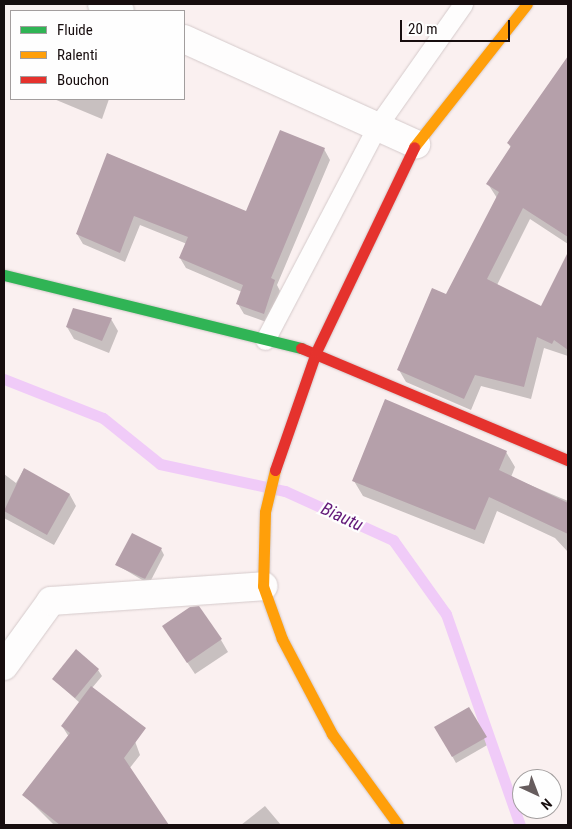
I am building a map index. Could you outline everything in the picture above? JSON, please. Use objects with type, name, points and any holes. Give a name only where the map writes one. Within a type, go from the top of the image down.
[{"type":"main road","points":[[389,822],[332,734],[282,639],[264,586],[266,512],[279,453],[316,352],[416,144],[526,4]]},
{"type":"main road","points":[[4,275],[316,352],[568,460]]},
{"type":"street","points":[[102,4],[117,10]]},
{"type":"street","points":[[185,39],[378,125],[416,144]]},
{"type":"street","points":[[4,666],[51,601],[264,586]]},
{"type":"lane","points":[[265,340],[378,125],[462,4]]},
{"type":"building","points":[[568,56],[568,237],[523,208],[487,279],[541,306],[568,252],[568,350],[554,340],[552,344],[537,337],[524,387],[475,375],[464,399],[397,370],[432,288],[446,294],[499,192],[486,184],[511,146],[507,143]]},
{"type":"building","points":[[280,130],[325,148],[271,278],[275,280],[264,314],[236,304],[243,285],[179,258],[188,237],[134,216],[120,253],[76,234],[107,153],[246,211]]},
{"type":"building","points":[[73,308],[112,318],[102,341],[66,327]]},
{"type":"building","points":[[385,399],[507,451],[499,470],[568,503],[568,534],[489,497],[475,530],[352,481]]},
{"type":"building","points":[[24,468],[70,494],[47,535],[4,511]]},
{"type":"building","points":[[132,533],[162,548],[145,579],[115,565]]},
{"type":"building","points":[[199,606],[222,639],[187,663],[162,626],[190,607]]},
{"type":"building","points":[[76,649],[99,669],[75,698],[52,679]]},
{"type":"building","points":[[91,686],[146,728],[124,758],[169,825],[60,825],[22,795],[70,733],[61,726]]},
{"type":"building","points":[[469,707],[487,737],[452,757],[434,727]]},
{"type":"waterway","name":"Biautu","points":[[4,379],[103,418],[160,464],[285,491],[393,540],[446,614],[520,825]]},
{"type":"traffic: fast","points":[[4,275],[301,348]]},
{"type":"traffic: slow","points":[[414,147],[527,4]]},
{"type":"traffic: slow","points":[[275,470],[265,512],[263,586],[282,639],[332,734],[398,825]]},
{"type":"traffic: jam","points":[[275,470],[316,352],[414,147]]},
{"type":"traffic: jam","points":[[301,348],[568,460]]}]
